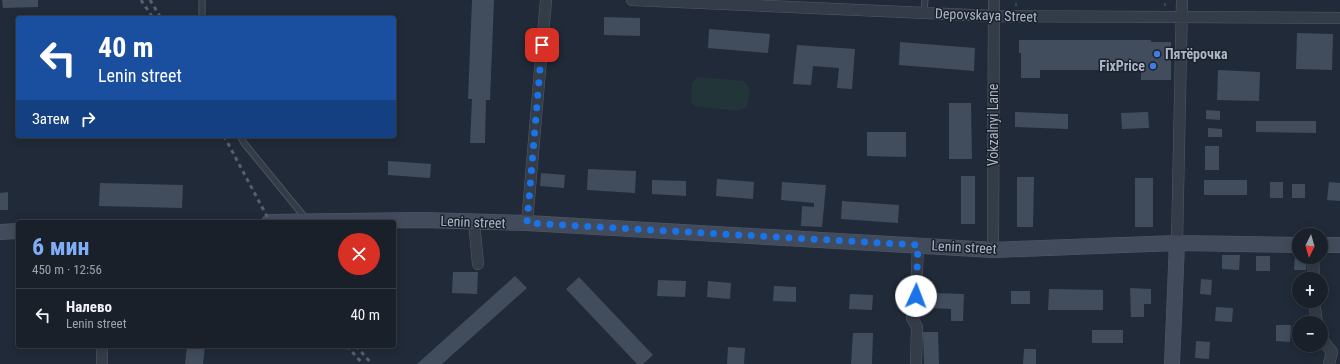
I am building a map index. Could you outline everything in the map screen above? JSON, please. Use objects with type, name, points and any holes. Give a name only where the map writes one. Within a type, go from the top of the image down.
[{"type":"main road","name":"Lenin street","points":[[396,222],[527,223],[993,250],[1177,243],[1292,245]]},
{"type":"main road","points":[[0,232],[16,231]]},
{"type":"main road","points":[[1172,364],[1177,243]]},
{"type":"main road","points":[[1328,245],[1340,245]]},
{"type":"street","points":[[527,223],[546,0]]},
{"type":"street","name":"Depovskaya Street","points":[[632,0],[838,5],[924,13],[994,16],[1182,18],[1262,16],[1340,18]]},
{"type":"street","name":"Vokzalnyi Lane","points":[[993,250],[994,0]]},
{"type":"street","points":[[1177,243],[1182,0]]},
{"type":"street","points":[[474,222],[478,264]]},
{"type":"street","points":[[916,364],[917,327],[912,318],[916,296],[918,245]]},
{"type":"street","points":[[102,348],[102,364]]},
{"type":"street","points":[[1328,364],[1336,351]]},
{"type":"lane","points":[[202,0],[202,16]]},
{"type":"lane","points":[[924,13],[925,0]]},
{"type":"lane","points":[[241,138],[306,220]]},
{"type":"green space","points":[[698,77],[744,81],[750,89],[747,107],[737,111],[695,106],[691,102],[692,83]]},
{"type":"building","points":[[2,0],[38,0],[38,7],[3,8]]},
{"type":"building","points":[[472,0],[494,0],[490,100],[486,100],[485,143],[470,143],[472,99],[468,99]]},
{"type":"building","points":[[604,17],[640,18],[640,36],[604,35]]},
{"type":"building","points":[[709,29],[770,34],[768,53],[708,48]]},
{"type":"building","points":[[1297,33],[1333,34],[1332,70],[1296,69]]},
{"type":"building","points":[[1019,40],[1151,40],[1151,42],[1171,42],[1171,80],[1141,80],[1141,70],[1040,70],[1040,78],[1021,78],[1021,53],[1019,53]]},
{"type":"building","points":[[900,42],[975,48],[974,71],[899,65]]},
{"type":"building","points":[[797,45],[855,49],[852,89],[837,88],[839,68],[813,66],[811,85],[793,84]]},
{"type":"building","points":[[1218,70],[1260,72],[1259,101],[1217,100]]},
{"type":"building","points":[[949,103],[971,103],[972,159],[949,159]]},
{"type":"building","points":[[1206,110],[1220,111],[1220,120],[1206,119]]},
{"type":"building","points":[[1015,112],[1068,114],[1068,129],[1015,127]]},
{"type":"building","points":[[1148,112],[1149,128],[1122,129],[1121,113]]},
{"type":"building","points":[[1256,121],[1316,121],[1316,133],[1256,132]]},
{"type":"building","points":[[1208,128],[1222,129],[1222,137],[1208,137]]},
{"type":"building","points":[[867,132],[906,132],[906,157],[867,156]]},
{"type":"building","points":[[1205,146],[1219,146],[1219,170],[1205,170]]},
{"type":"building","points":[[388,161],[431,164],[430,178],[388,175]]},
{"type":"building","points":[[588,169],[636,171],[635,193],[587,190]]},
{"type":"building","points":[[541,173],[565,175],[564,188],[540,186]]},
{"type":"building","points":[[961,176],[975,176],[975,224],[961,224]]},
{"type":"building","points":[[1017,177],[1034,177],[1033,227],[1017,227]]},
{"type":"building","points":[[1135,178],[1153,178],[1153,227],[1135,227]]},
{"type":"building","points":[[717,179],[754,182],[753,199],[716,196]]},
{"type":"building","points":[[652,180],[686,181],[686,196],[652,194]]},
{"type":"building","points":[[1204,180],[1247,180],[1247,195],[1204,195]]},
{"type":"building","points":[[782,182],[826,185],[822,227],[801,226],[802,206],[814,207],[814,203],[781,200]]},
{"type":"building","points":[[1270,182],[1283,182],[1283,198],[1270,198]]},
{"type":"building","points":[[1329,182],[1340,183],[1340,201],[1327,200]]},
{"type":"building","points":[[100,183],[183,185],[182,208],[99,206]]},
{"type":"building","points":[[1292,184],[1305,184],[1305,198],[1292,198]]},
{"type":"building","points":[[8,192],[8,210],[0,210],[0,193]]},
{"type":"building","points":[[842,201],[899,205],[898,223],[841,219]]},
{"type":"building","points":[[1222,255],[1240,255],[1239,270],[1222,269]]},
{"type":"building","points":[[1256,256],[1270,256],[1270,271],[1256,271]]},
{"type":"building","points":[[1294,264],[1306,264],[1306,270],[1294,270]]},
{"type":"building","points":[[453,272],[478,272],[477,294],[452,293]]},
{"type":"building","points":[[515,276],[527,288],[442,364],[417,364]]},
{"type":"building","points":[[579,277],[653,355],[643,364],[637,364],[566,289]]},
{"type":"building","points":[[1201,279],[1212,280],[1211,295],[1200,294]]},
{"type":"building","points":[[658,280],[686,281],[685,297],[657,296]]},
{"type":"building","points":[[708,281],[731,283],[730,299],[707,297]]},
{"type":"building","points":[[774,286],[796,287],[796,302],[773,301]]},
{"type":"building","points":[[1130,288],[1151,289],[1151,304],[1144,304],[1144,317],[1131,317]]},
{"type":"building","points":[[1049,289],[1103,290],[1103,310],[1048,310]]},
{"type":"building","points":[[1011,291],[1030,291],[1030,304],[1011,304]]},
{"type":"building","points":[[932,293],[964,294],[963,321],[951,321],[951,309],[932,308]]},
{"type":"building","points":[[850,294],[873,295],[872,310],[849,309]]},
{"type":"building","points":[[1216,307],[1233,308],[1232,322],[1215,321]]},
{"type":"building","points":[[1276,325],[1291,325],[1290,342],[1276,341]]},
{"type":"building","points":[[1092,330],[1123,330],[1123,343],[1092,343]]},
{"type":"building","points":[[923,332],[938,332],[939,364],[924,364]]},
{"type":"building","points":[[853,333],[873,333],[872,364],[851,364]]},
{"type":"building","points":[[1196,341],[1210,342],[1209,359],[1195,358]]},
{"type":"building","points":[[728,347],[745,348],[744,364],[727,364]]},
{"type":"building","points":[[187,348],[205,348],[203,364],[185,364]]},
{"type":"building","points":[[1024,349],[1036,349],[1036,364],[1023,364]]},
{"type":"railway","points":[[141,0],[152,16]]},
{"type":"railway","points":[[150,0],[160,16]]},
{"type":"railway","points":[[225,138],[269,220]]},
{"type":"railway","points":[[349,348],[363,364]]},
{"type":"railway","points":[[358,348],[372,364]]},
{"type":"place","name":"Пятёрочка","points":[[1157,54]]},
{"type":"place","name":"FixPrice","points":[[1153,66]]},
{"type":"route","points":[[542,45],[527,223],[918,245],[916,296]]}]
